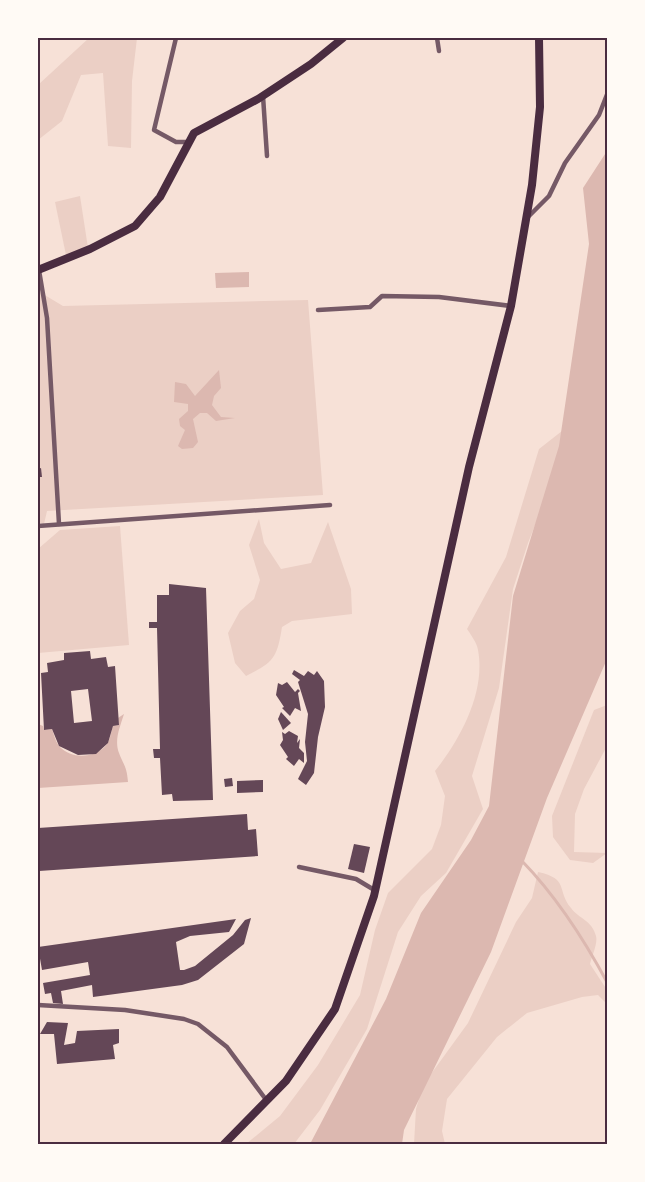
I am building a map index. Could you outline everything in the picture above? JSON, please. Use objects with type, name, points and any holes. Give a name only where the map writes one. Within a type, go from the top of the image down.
[{"type":"main road","points":[[224,1144],[267,1101],[312,1046],[335,1009],[376,891],[469,468],[511,306],[526,218],[540,106],[539,38]]},
{"type":"main road","points":[[38,270],[90,249],[129,230],[142,220],[164,191],[187,142],[194,133],[263,96],[310,63],[338,39]]},
{"type":"street","points":[[176,38],[154,130],[176,142],[187,142]]},
{"type":"street","points":[[437,38],[439,51]]},
{"type":"street","points":[[526,218],[549,196],[565,163],[599,115],[608,92]]},
{"type":"street","points":[[263,96],[267,156]]},
{"type":"street","points":[[38,270],[47,318],[59,524]]},
{"type":"street","points":[[318,310],[370,307],[382,296],[439,297],[511,306]]},
{"type":"street","points":[[38,526],[330,505]]},
{"type":"street","points":[[299,867],[356,879],[376,891]]},
{"type":"street","points":[[38,1005],[125,1010],[184,1019],[198,1024],[227,1047],[267,1101]]},
{"type":"shaded area","points":[[89,38],[137,38],[132,81],[131,148],[108,146],[103,73],[81,75],[62,121],[38,140],[38,85]]},
{"type":"shaded area","points":[[607,151],[607,659],[547,798],[491,952],[404,1130],[402,1144],[310,1144],[386,999],[421,913],[471,840],[489,806],[513,596],[559,446],[589,244],[583,188]]},
{"type":"shaded area","points":[[80,196],[88,248],[66,255],[55,202]]},
{"type":"shaded area","points":[[249,272],[249,287],[216,288],[215,273]]},
{"type":"shaded area","points":[[38,291],[63,306],[308,300],[323,495],[47,511],[44,524],[38,522]]},
{"type":"shaded area","points":[[219,370],[221,388],[214,396],[212,405],[221,417],[235,418],[216,421],[207,413],[200,413],[193,419],[198,442],[193,448],[182,449],[178,446],[185,430],[180,426],[179,419],[188,411],[188,404],[174,402],[175,382],[186,384],[195,396]]},
{"type":"shaded area","points":[[562,431],[562,457],[528,543],[513,589],[499,688],[472,776],[483,809],[446,873],[421,896],[398,932],[367,1029],[320,1110],[294,1144],[246,1144],[280,1116],[318,1065],[360,995],[375,930],[388,893],[432,849],[441,825],[445,796],[435,771],[462,730],[475,699],[478,682],[478,650],[467,629],[506,557],[539,449]]},
{"type":"shaded area","points":[[259,519],[264,543],[281,569],[311,563],[328,522],[351,589],[352,614],[292,621],[282,627],[273,658],[263,667],[246,676],[235,663],[228,633],[240,611],[254,599],[260,580],[249,545]]},
{"type":"shaded area","points":[[120,526],[129,645],[38,653],[38,549],[60,530]]},
{"type":"shaded area","points":[[607,705],[607,746],[584,789],[575,814],[574,852],[607,853],[593,863],[570,860],[553,837],[552,816],[594,710]]},
{"type":"shaded area","points":[[124,714],[117,743],[128,782],[38,788],[38,724],[43,726],[44,730],[52,729],[57,743],[65,751],[84,756],[103,749],[113,726],[119,725],[118,718]]},
{"type":"shaded area","points":[[538,872],[555,878],[559,882],[571,908],[592,926],[596,942],[590,964],[607,990],[607,1004],[598,995],[582,997],[527,1013],[497,1037],[447,1099],[442,1131],[445,1144],[414,1144],[416,1109],[423,1085],[468,1023],[516,922],[532,898]]},
{"type":"building","points":[[41,468],[42,477],[38,477],[38,469]]},
{"type":"building","points":[[169,584],[206,588],[213,800],[173,801],[172,794],[162,795],[160,758],[154,758],[153,749],[160,749],[157,628],[149,628],[149,622],[157,622],[157,595],[169,595]]},
{"type":"building","points":[[90,651],[91,659],[106,657],[108,667],[115,666],[119,725],[113,726],[108,743],[96,754],[78,755],[59,746],[52,729],[44,730],[41,673],[48,672],[47,663],[64,660],[64,653]],"holes":[[[88,689],[92,721],[74,723],[71,691]]]},
{"type":"building","points":[[294,670],[304,676],[308,671],[314,675],[317,671],[324,681],[325,707],[318,737],[314,773],[306,785],[298,779],[307,761],[305,742],[308,714],[298,682],[300,680],[292,674]]},
{"type":"building","points":[[287,682],[295,692],[298,689],[300,691],[298,693],[301,711],[295,708],[290,716],[282,708],[284,707],[276,695],[278,683],[282,685]]},
{"type":"building","points":[[281,712],[291,723],[283,730],[278,719]]},
{"type":"building","points":[[289,731],[298,736],[297,743],[300,739],[299,748],[304,753],[304,763],[299,759],[294,766],[286,759],[288,757],[280,745],[283,740],[282,732],[285,734]]},
{"type":"building","points":[[232,778],[233,786],[225,787],[224,779]]},
{"type":"building","points":[[263,780],[263,792],[237,793],[237,781]]},
{"type":"building","points":[[247,814],[248,830],[256,829],[258,856],[39,871],[38,828]]},
{"type":"building","points":[[354,844],[370,847],[364,873],[348,869]]},
{"type":"building","points":[[251,918],[244,944],[198,980],[182,985],[93,997],[92,985],[61,991],[63,1004],[53,1003],[51,993],[45,994],[43,983],[90,975],[88,962],[42,970],[38,947],[236,919],[229,932],[190,936],[176,942],[180,970],[184,970],[195,966],[233,935],[245,920]]},
{"type":"building","points":[[47,1022],[68,1023],[64,1045],[75,1043],[77,1031],[119,1029],[119,1043],[113,1045],[115,1059],[57,1064],[54,1034],[40,1034]]},
{"type":"waterway","points":[[522,861],[547,889],[569,920],[608,984]]}]
